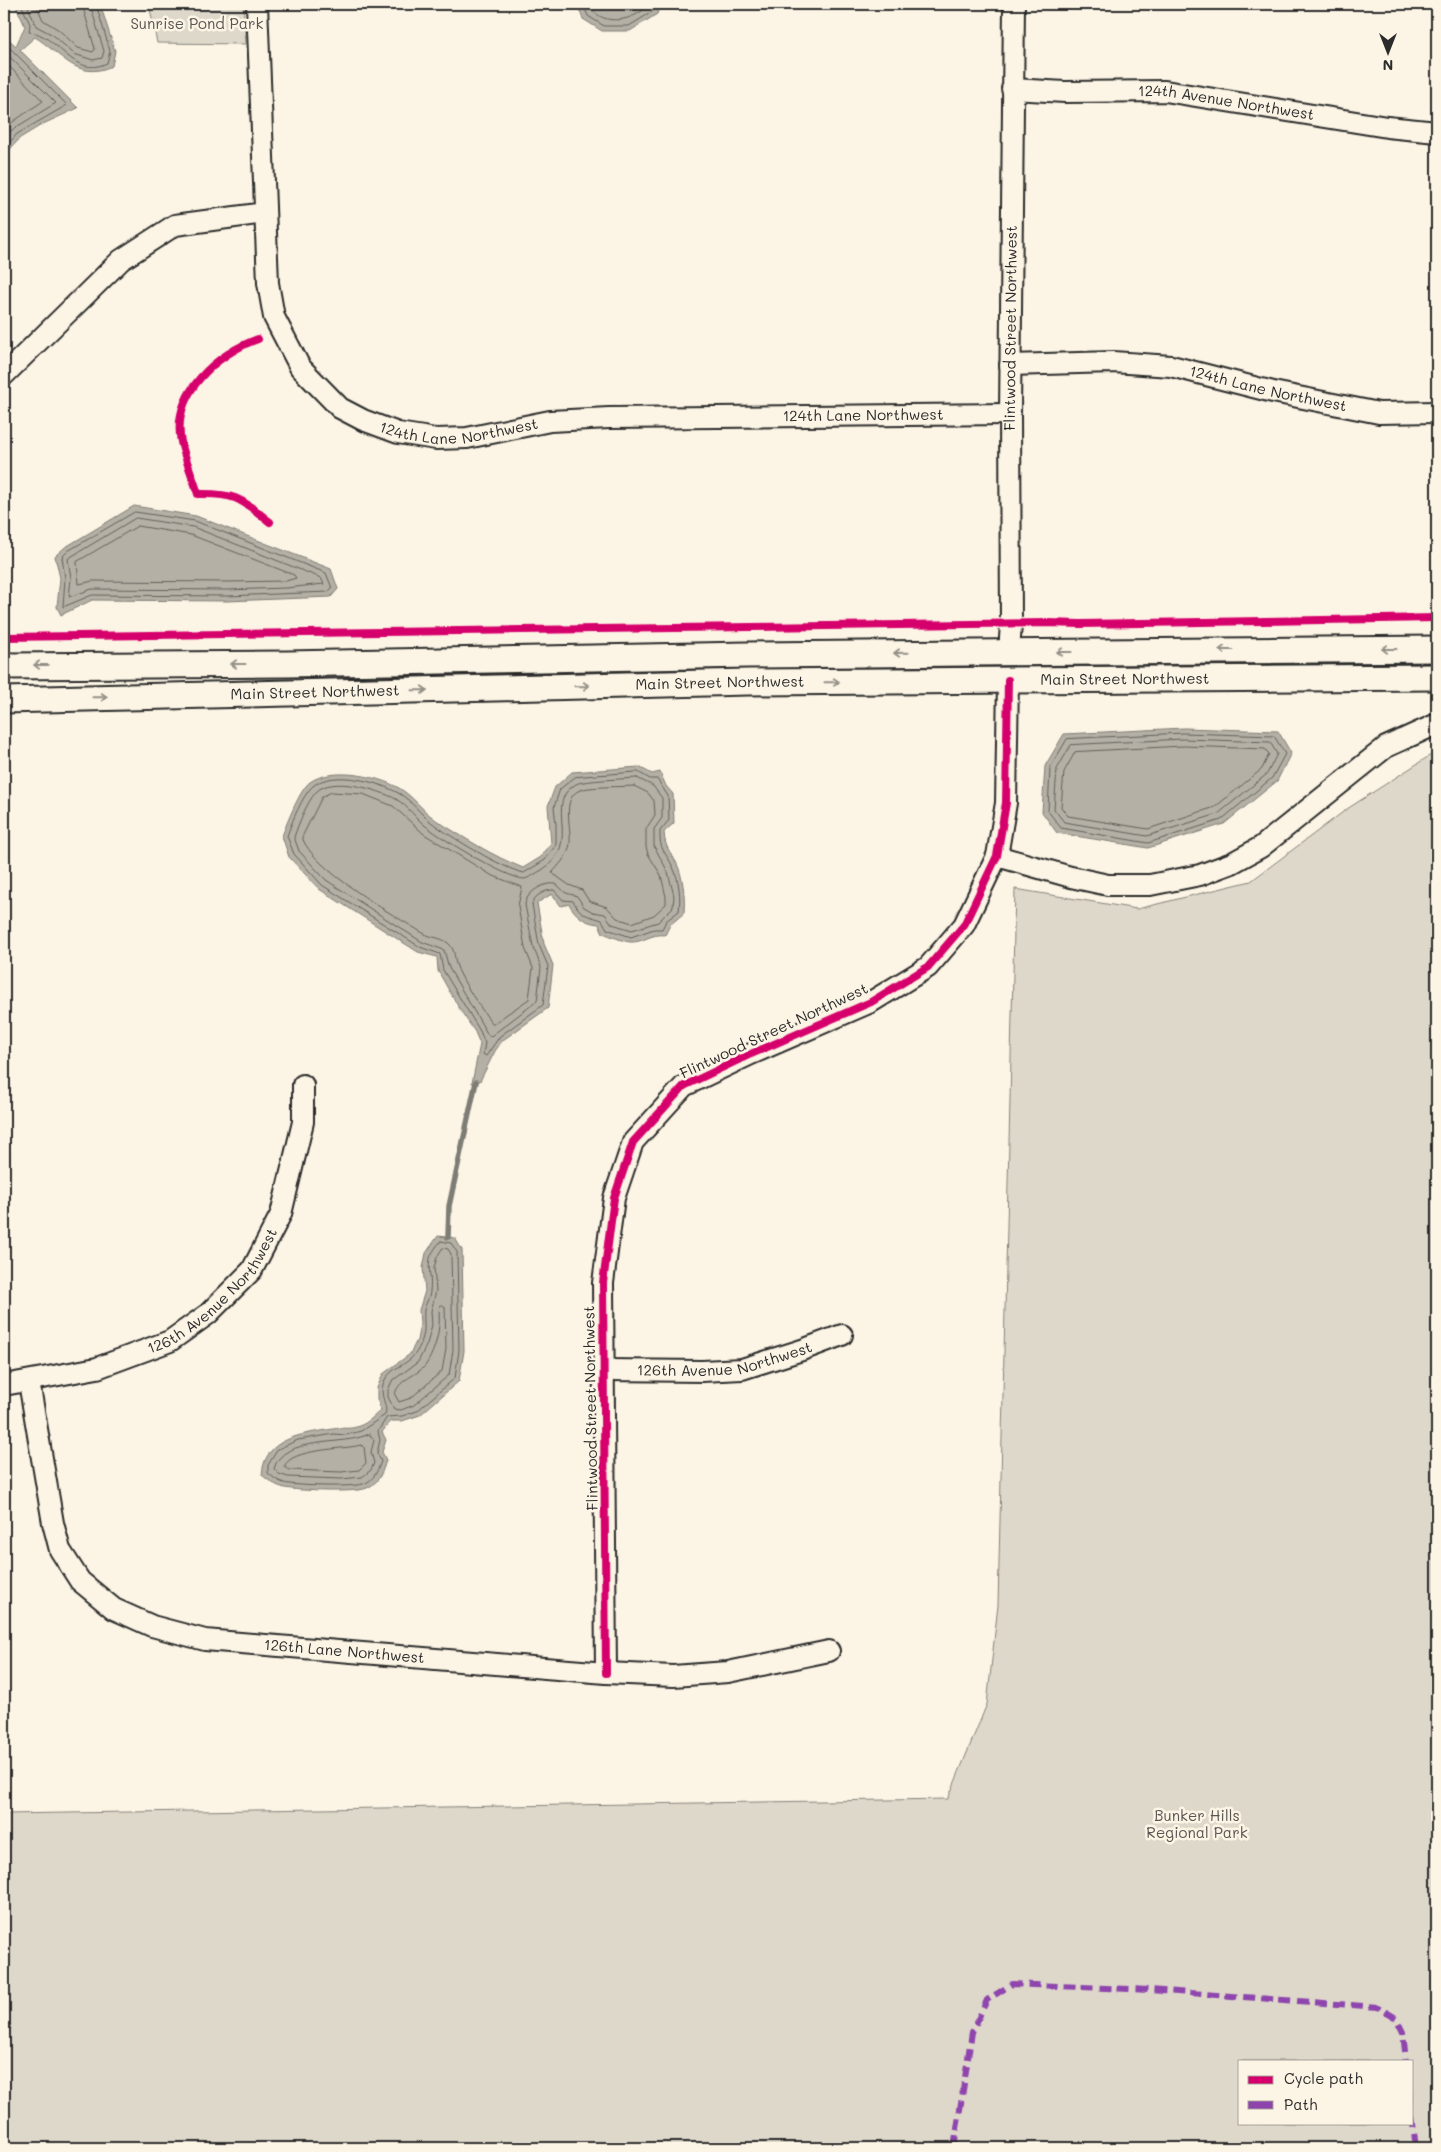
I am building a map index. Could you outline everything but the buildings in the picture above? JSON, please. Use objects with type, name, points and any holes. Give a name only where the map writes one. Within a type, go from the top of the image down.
[{"type":"main road","name":"Main Street Northwest","points":[[4,666],[287,664],[1008,652],[1437,649]]},
{"type":"main road","name":"Main Street Northwest","points":[[4,700],[728,683],[1437,677]]},
{"type":"street","name":"124th Lane Northwest","points":[[257,4],[268,283],[274,317],[300,367],[340,408],[363,420],[398,433],[436,439],[466,438],[550,421],[609,418],[1010,414]]},
{"type":"street","name":"Flintwood Street Northwest","points":[[1008,652],[1011,624],[1010,365],[1014,4]]},
{"type":"street","name":"124th Avenue Northwest","points":[[1012,89],[1065,92],[1165,91],[1387,128],[1437,132]]},
{"type":"street","points":[[4,375],[121,260],[175,225],[265,214]]},
{"type":"street","name":"124th Lane Northwest","points":[[1010,365],[1112,362],[1171,366],[1273,392],[1379,413],[1437,412]]},
{"type":"street","name":"Flintwood Street Northwest","points":[[606,1673],[603,1283],[614,1198],[633,1142],[684,1086],[751,1054],[871,1002],[928,967],[964,924],[997,856],[1006,803],[1008,680]]},
{"type":"street","points":[[997,856],[1071,877],[1108,885],[1150,885],[1200,875],[1232,863],[1261,847],[1386,747],[1437,724]]},
{"type":"street","name":"126th Avenue Northwest","points":[[4,1385],[29,1382],[97,1368],[170,1341],[208,1314],[252,1270],[281,1214],[304,1122],[303,1085]]},
{"type":"street","name":"126th Avenue Northwest","points":[[605,1370],[702,1371],[742,1369],[802,1350],[842,1334]]},
{"type":"street","name":"126th Lane Northwest","points":[[29,1382],[53,1522],[60,1550],[80,1580],[114,1608],[152,1626],[205,1640],[606,1673],[673,1676],[728,1672],[828,1651]]},
{"type":"green space","name":"Sunrise Pond Park","points":[[149,4],[243,4],[246,44],[157,43]]},
{"type":"green space","name":"Bunker Hills Regional Park","points":[[1437,751],[1437,2148],[4,2148],[4,1814],[948,1799],[987,1704],[998,1605],[1015,889],[1137,909],[1251,881],[1347,809]]},
{"type":"water","points":[[15,4],[100,4],[115,51],[112,66],[100,70],[89,70],[70,64],[35,37],[20,50],[78,108],[43,124],[20,138],[4,156],[4,35],[16,46],[25,26]]},
{"type":"water","points":[[577,4],[660,4],[657,14],[630,31],[602,31],[583,19]]},
{"type":"water","points":[[134,506],[196,516],[331,569],[338,589],[331,597],[227,601],[92,600],[61,615],[57,607],[60,578],[55,556],[64,548]]},
{"type":"water","points":[[1184,728],[1278,731],[1291,753],[1277,781],[1224,824],[1148,848],[1057,833],[1042,812],[1045,766],[1064,734]]},
{"type":"water","points":[[639,767],[652,774],[660,772],[666,786],[673,794],[674,823],[664,832],[666,844],[677,863],[681,875],[684,891],[684,913],[670,925],[665,935],[655,935],[630,942],[603,933],[599,924],[581,918],[569,904],[561,906],[552,894],[537,903],[544,944],[553,965],[548,1008],[503,1040],[495,1051],[480,1081],[472,1083],[480,1044],[475,1032],[438,971],[437,957],[418,952],[319,889],[289,857],[282,836],[298,799],[310,782],[320,777],[331,775],[358,775],[396,786],[409,795],[436,820],[468,840],[523,868],[541,857],[551,843],[548,806],[555,787],[572,772]]},
{"type":"water","points":[[438,1236],[455,1238],[462,1250],[464,1351],[459,1381],[420,1415],[402,1421],[391,1421],[382,1432],[386,1440],[382,1452],[386,1460],[385,1464],[380,1476],[371,1486],[352,1491],[314,1491],[285,1488],[270,1481],[262,1475],[264,1462],[277,1445],[310,1433],[362,1425],[381,1410],[377,1399],[377,1388],[383,1374],[410,1354],[417,1340],[420,1324],[419,1310],[425,1291],[423,1268],[426,1253]]},
{"type":"waterway","points":[[448,1237],[449,1206],[476,1082]]},
{"type":"marked path","points":[[954,2148],[972,2032],[987,2000],[1012,1984],[1150,1990],[1378,2007],[1396,2018],[1403,2032],[1406,2060]]},
{"type":"marked path","points":[[1413,2124],[1416,2148]]},
{"type":"cycle path","points":[[258,339],[228,354],[201,377],[190,392],[183,407],[180,424],[181,442],[198,494],[230,496],[252,508],[270,522]]},
{"type":"cycle path","points":[[4,637],[1437,618]]},
{"type":"cycle path","points":[[606,1673],[603,1283],[614,1198],[633,1142],[684,1086],[751,1054],[871,1002],[928,967],[964,925],[997,856],[1006,803],[1008,680]]}]
